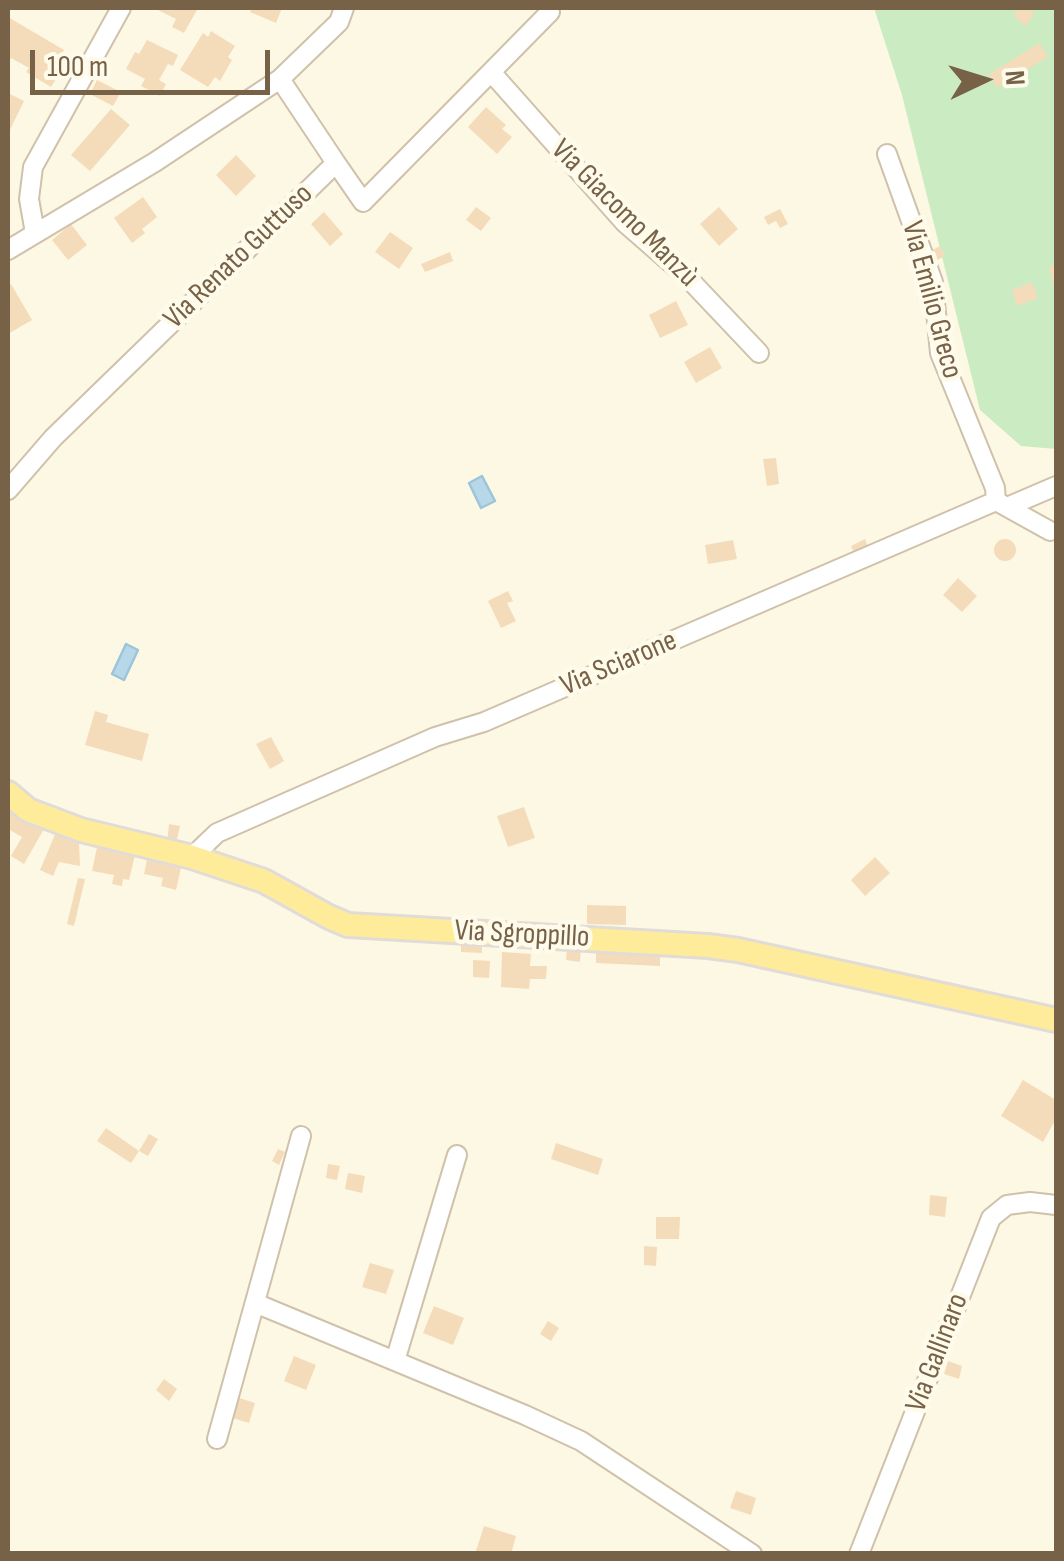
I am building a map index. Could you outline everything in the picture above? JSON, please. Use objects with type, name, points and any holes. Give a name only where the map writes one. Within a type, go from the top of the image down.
[{"type":"main road","name":"Via Sgroppillo","points":[[8,794],[28,810],[81,830],[192,857],[264,881],[348,925],[708,946],[1056,1020]]},
{"type":"street","points":[[34,233],[29,199],[33,167],[121,8]]},
{"type":"street","points":[[8,250],[155,162],[280,79],[339,22],[344,8]]},
{"type":"street","name":"Via Renato Guttuso","points":[[8,490],[68,424],[336,163],[363,202],[550,12]]},
{"type":"street","name":"Via Giacomo Manzù","points":[[491,72],[625,223],[687,277],[760,353]]},
{"type":"street","points":[[280,79],[336,163]]},
{"type":"street","name":"Via Emilio Greco","points":[[887,154],[933,282],[940,354],[1002,504]]},
{"type":"street","name":"Via Sciarone","points":[[192,857],[217,833],[435,737],[484,722],[1002,504],[1056,486]]},
{"type":"street","points":[[1002,504],[1050,531]]},
{"type":"street","points":[[217,1440],[301,1136]]},
{"type":"street","points":[[395,1361],[457,1155]]},
{"type":"street","name":"Via Gallinaro","points":[[859,1554],[991,1218],[1007,1205],[1056,1204]]},
{"type":"street","points":[[255,1303],[581,1442],[752,1554]]},
{"type":"green space","points":[[874,8],[1056,8],[1056,449],[1021,446],[980,410],[902,95]]},
{"type":"water","points":[[482,476],[495,501],[481,508],[469,483]]},
{"type":"water","points":[[126,644],[138,650],[124,680],[112,674]]},
{"type":"building","points":[[154,8],[198,8],[184,33],[172,27],[176,19]]},
{"type":"building","points":[[252,8],[282,8],[276,23],[250,12]]},
{"type":"building","points":[[1020,8],[1035,14],[1025,26],[1013,15]]},
{"type":"building","points":[[8,17],[64,50],[49,75],[56,79],[51,87],[11,58],[8,64]]},
{"type":"building","points":[[211,31],[235,46],[220,81],[215,77],[208,87],[180,70],[203,33],[208,37]]},
{"type":"building","points":[[147,40],[178,55],[159,80],[166,84],[160,96],[141,86],[145,79],[126,69]]},
{"type":"building","points":[[1040,43],[1048,57],[997,88],[989,74]]},
{"type":"building","points":[[97,80],[121,92],[113,106],[90,94]]},
{"type":"building","points":[[8,93],[24,101],[8,134]]},
{"type":"building","points":[[486,107],[506,125],[502,129],[512,137],[497,154],[468,127]]},
{"type":"building","points":[[111,109],[130,125],[90,171],[71,155]]},
{"type":"building","points":[[236,155],[256,176],[236,196],[216,175]]},
{"type":"building","points":[[143,197],[157,217],[132,243],[114,218]]},
{"type":"building","points":[[476,207],[491,218],[481,231],[466,220]]},
{"type":"building","points":[[719,207],[738,229],[719,246],[700,224]]},
{"type":"building","points":[[780,209],[788,224],[780,228],[776,221],[768,225],[764,217]]},
{"type":"building","points":[[324,212],[343,234],[330,246],[311,224]]},
{"type":"building","points":[[71,224],[87,245],[68,260],[52,240]]},
{"type":"building","points":[[390,232],[413,248],[399,269],[375,252]]},
{"type":"building","points":[[940,246],[945,256],[935,261],[931,251]]},
{"type":"building","points":[[450,252],[453,261],[425,272],[421,264]]},
{"type":"building","points":[[1056,265],[1056,291],[1055,291],[1049,267]]},
{"type":"building","points":[[1032,282],[1038,298],[1017,306],[1012,290]]},
{"type":"building","points":[[11,284],[32,320],[8,334],[8,286]]},
{"type":"building","points":[[676,301],[688,325],[660,338],[649,315]]},
{"type":"building","points":[[710,347],[722,368],[696,383],[684,362]]},
{"type":"building","points":[[776,458],[779,484],[767,486],[763,459]]},
{"type":"building","points":[[865,539],[869,549],[855,555],[851,546]]},
{"type":"building","points":[[1005,539],[1016,550],[1005,561],[994,550]]},
{"type":"building","points":[[733,540],[737,559],[708,564],[705,545]]},
{"type":"building","points":[[958,578],[977,596],[962,612],[943,595]]},
{"type":"building","points":[[508,591],[513,601],[507,603],[516,621],[501,628],[488,601]]},
{"type":"building","points":[[95,711],[108,715],[106,722],[149,734],[142,761],[85,745]]},
{"type":"building","points":[[271,737],[284,761],[270,769],[256,744]]},
{"type":"building","points":[[524,807],[535,838],[508,847],[497,816]]},
{"type":"building","points":[[8,809],[44,829],[24,864],[11,856],[22,837],[8,829]]},
{"type":"building","points":[[169,824],[180,826],[176,844],[167,843]]},
{"type":"building","points":[[56,832],[79,843],[80,866],[59,862],[53,876],[40,870]]},
{"type":"building","points":[[97,847],[135,855],[129,880],[123,879],[122,886],[112,884],[114,875],[92,871]]},
{"type":"building","points":[[148,855],[182,863],[176,890],[161,886],[163,878],[144,874]]},
{"type":"building","points":[[875,857],[890,873],[865,896],[851,880]]},
{"type":"building","points":[[78,878],[85,879],[74,926],[67,924]]},
{"type":"building","points":[[587,905],[626,906],[626,925],[587,924]]},
{"type":"building","points":[[461,943],[482,943],[482,953],[461,952]]},
{"type":"building","points":[[567,946],[581,947],[580,962],[566,960]]},
{"type":"building","points":[[596,948],[660,951],[660,966],[596,963]]},
{"type":"building","points":[[502,952],[531,954],[530,966],[547,966],[546,979],[530,979],[529,989],[501,987]]},
{"type":"building","points":[[473,960],[490,961],[489,978],[473,977]]},
{"type":"building","points":[[1023,1080],[1056,1100],[1056,1119],[1043,1142],[1001,1116]]},
{"type":"building","points":[[106,1128],[139,1151],[131,1163],[97,1141]]},
{"type":"building","points":[[149,1134],[158,1139],[148,1156],[139,1151]]},
{"type":"building","points":[[556,1143],[603,1159],[598,1175],[551,1159]]},
{"type":"building","points":[[278,1149],[285,1152],[279,1165],[272,1161]]},
{"type":"building","points":[[328,1164],[340,1166],[337,1180],[326,1178]]},
{"type":"building","points":[[348,1173],[365,1176],[362,1193],[345,1189]]},
{"type":"building","points":[[930,1195],[947,1197],[945,1217],[929,1215]]},
{"type":"building","points":[[656,1217],[680,1217],[679,1239],[656,1239]]},
{"type":"building","points":[[644,1246],[657,1247],[656,1266],[644,1265]]},
{"type":"building","points":[[370,1263],[394,1270],[386,1294],[362,1287]]},
{"type":"building","points":[[434,1306],[464,1318],[453,1345],[423,1333]]},
{"type":"building","points":[[548,1321],[559,1328],[551,1341],[540,1334]]},
{"type":"building","points":[[294,1356],[316,1365],[306,1390],[284,1381]]},
{"type":"building","points":[[948,1361],[962,1366],[959,1379],[944,1374]]},
{"type":"building","points":[[164,1379],[177,1389],[169,1401],[156,1390]]},
{"type":"building","points":[[236,1397],[255,1403],[249,1423],[229,1417]]},
{"type":"building","points":[[736,1491],[756,1498],[751,1515],[730,1508]]},
{"type":"building","points":[[484,1526],[516,1536],[511,1554],[475,1554]]}]
